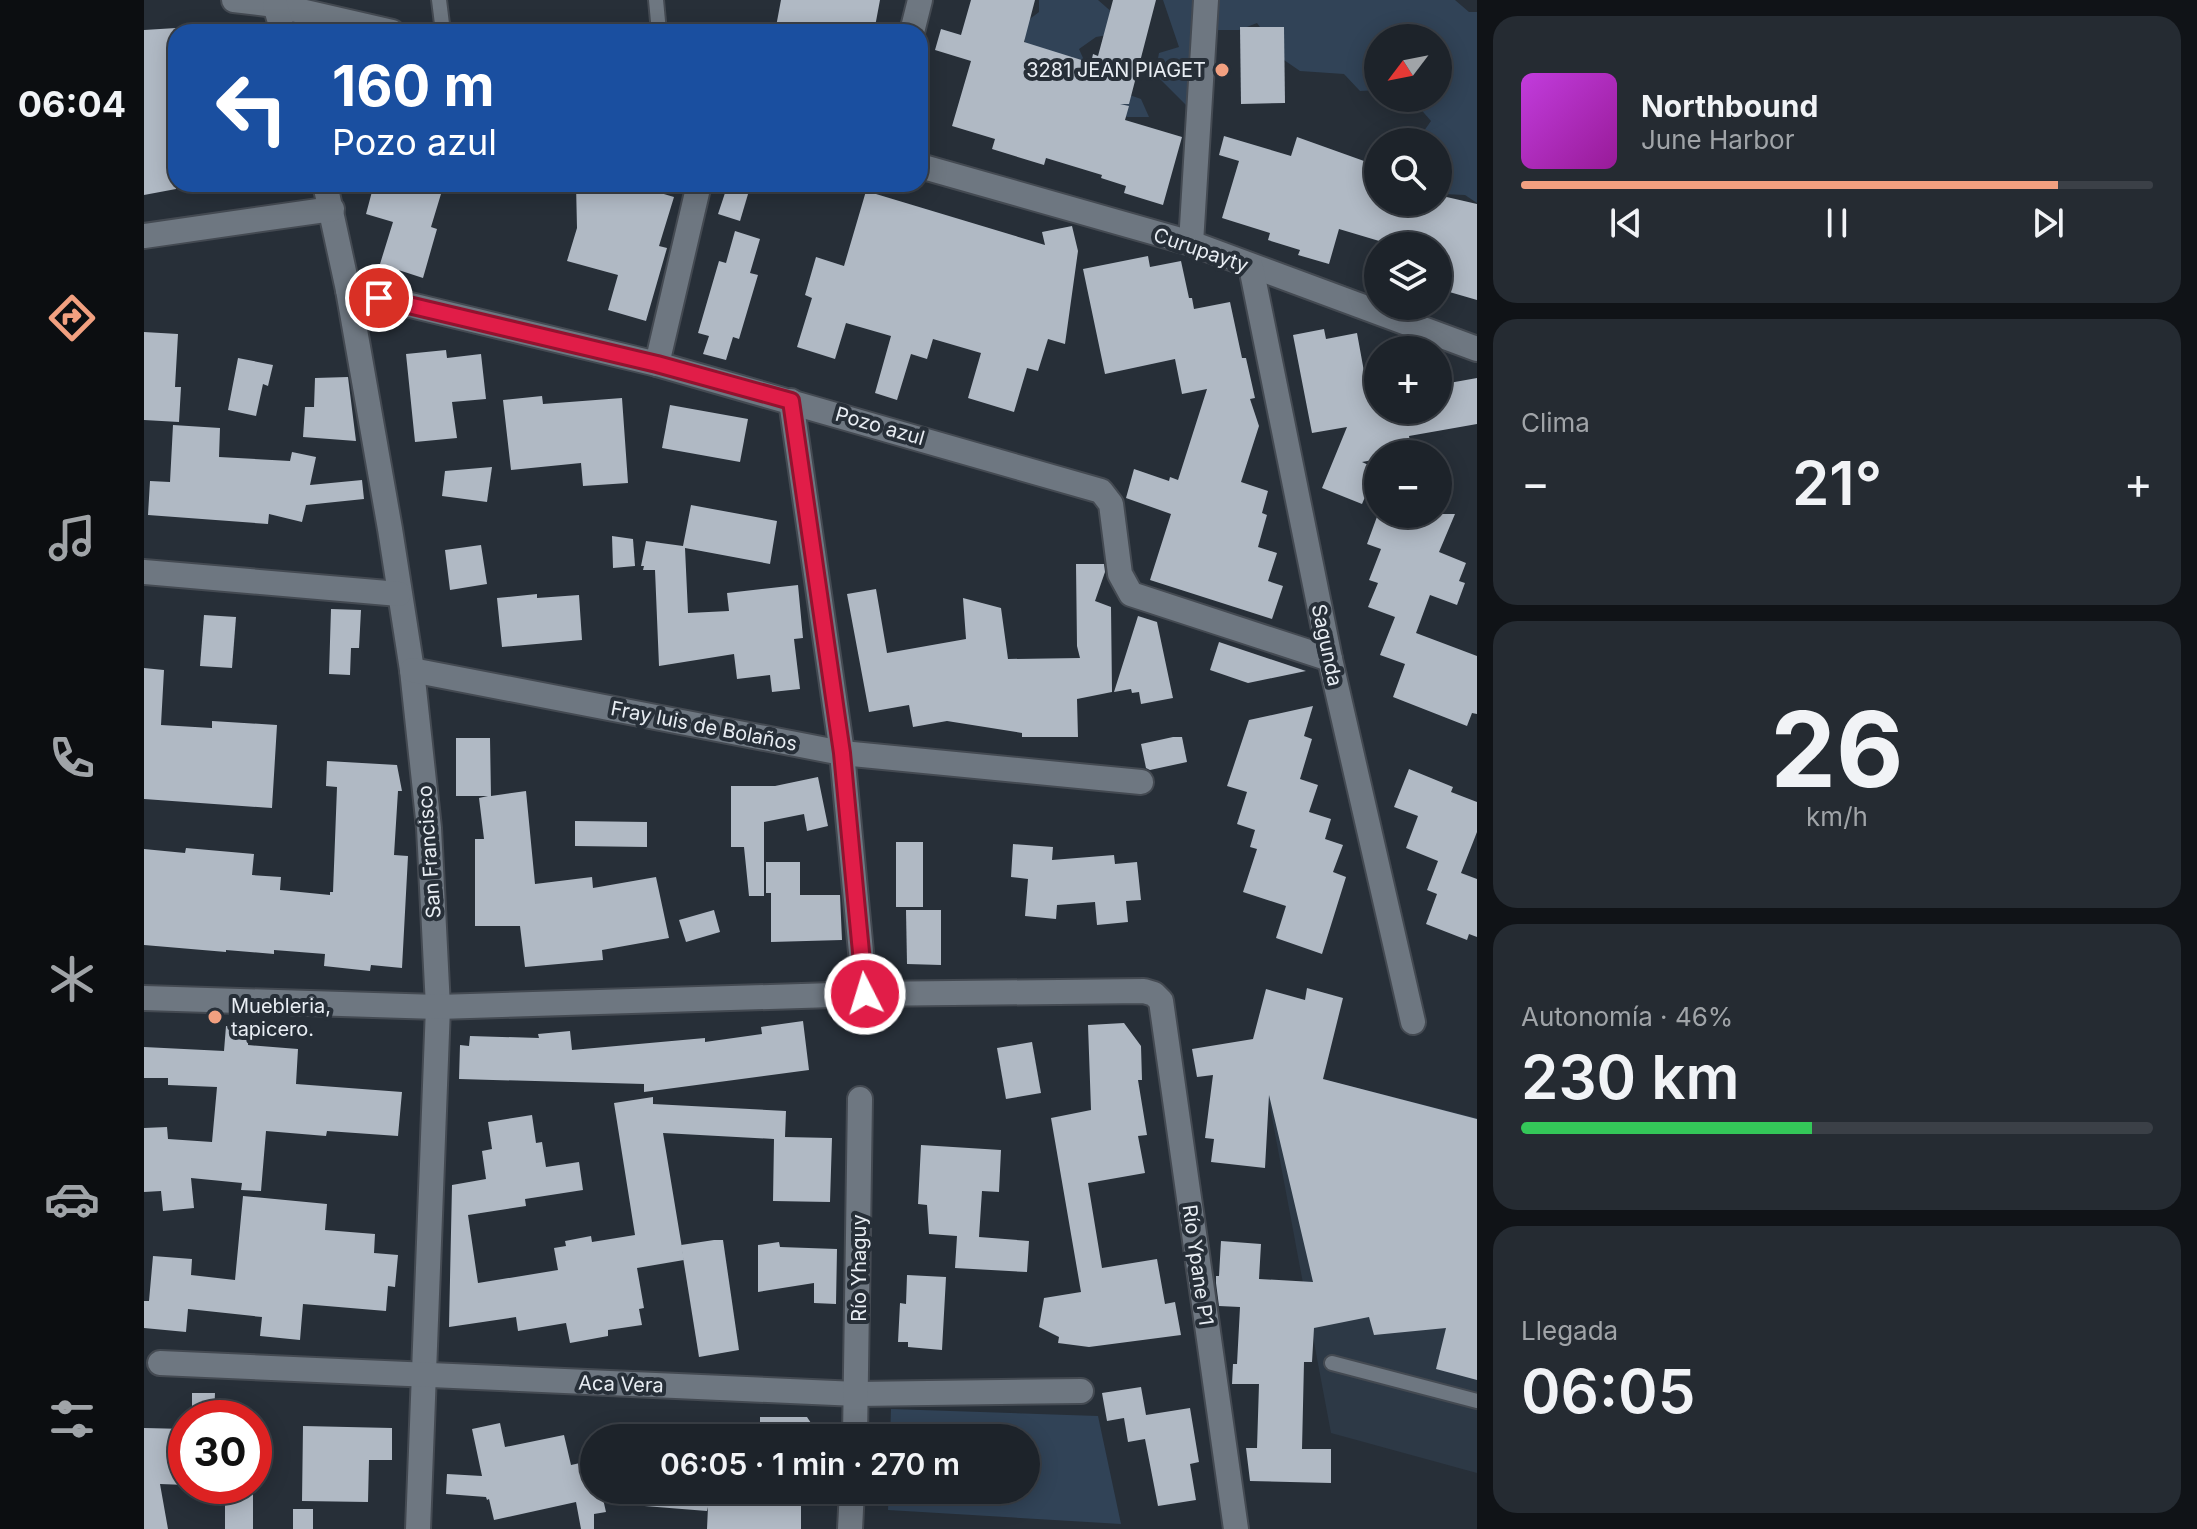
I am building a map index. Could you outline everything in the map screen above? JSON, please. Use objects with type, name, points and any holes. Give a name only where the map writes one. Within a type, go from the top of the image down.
[{"type":"street","points":[[234,0],[275,5],[357,24]]},
{"type":"street","points":[[914,24],[920,0]]},
{"type":"street","points":[[1191,243],[1206,0]]},
{"type":"street","points":[[275,5],[281,24]]},
{"type":"street","name":"Curupayty","points":[[928,168],[1191,243],[1477,349]]},
{"type":"street","name":"San Francisco","points":[[327,192],[348,290],[412,670],[429,828],[438,1007],[418,1529]]},
{"type":"street","points":[[657,364],[697,192]]},
{"type":"street","points":[[144,236],[332,209]]},
{"type":"street","name":"Sagunda","points":[[1251,267],[1330,659],[1413,1022]]},
{"type":"street","name":"Pozo azul","points":[[348,290],[657,364],[1101,491],[1111,504],[1120,574],[1131,594],[1330,659]]},
{"type":"street","points":[[144,998],[438,1007],[865,994],[842,753],[791,401]]},
{"type":"street","points":[[144,572],[399,594]]},
{"type":"street","name":"Fray luis de Bolaños","points":[[412,670],[842,753],[1141,782]]},
{"type":"street","name":"Río Ypane P1","points":[[865,994],[1144,991],[1154,994],[1161,1001],[1236,1529]]},
{"type":"street","name":"Río Yhaguy","points":[[856,1424],[860,1099]]},
{"type":"street","name":"Aca Vera","points":[[160,1363],[857,1394],[1081,1391]]},
{"type":"street","points":[[850,1529],[851,1504]]},
{"type":"lane","points":[[439,0],[442,24]]},
{"type":"lane","points":[[656,0],[658,24]]},
{"type":"lane","points":[[1332,1363],[1477,1401]]},
{"type":"shaded area","points":[[1039,0],[1098,0],[1114,14],[1119,33],[1096,37],[1079,49],[1087,67],[1121,92],[1141,99],[1149,117],[1127,117],[1026,48],[1022,25],[1039,12]]},
{"type":"shaded area","points":[[1163,0],[1455,0],[1469,12],[1477,12],[1477,203],[1465,195],[1452,194],[1452,128],[1426,128],[1431,121],[1423,112],[1452,112],[1452,24],[1364,24],[1364,91],[1360,91],[1344,74],[1300,71],[1284,60],[1257,23],[1239,30],[1218,30],[1199,40],[1208,102],[1187,106],[1155,74],[1159,53],[1179,47]]},
{"type":"shaded area","points":[[1262,1064],[1477,1118],[1477,1473],[1331,1433]]},
{"type":"shaded area","points":[[891,1409],[1098,1416],[1121,1524],[888,1510],[888,1504],[1040,1504],[1040,1424],[890,1424]]},
{"type":"building","points":[[781,0],[880,0],[876,24],[776,24]]},
{"type":"building","points":[[971,0],[1035,0],[1024,42],[1091,63],[1093,54],[1098,56],[1113,0],[1156,0],[1129,104],[1120,104],[1129,106],[1125,120],[1182,137],[1163,205],[1124,193],[1126,186],[1101,178],[1102,175],[1046,158],[1044,165],[992,149],[995,139],[952,126],[971,61],[935,50],[941,29],[961,35]]},
{"type":"building","points":[[1240,27],[1284,27],[1285,103],[1241,104]]},
{"type":"building","points":[[168,28],[168,190],[144,195],[144,30]]},
{"type":"building","points":[[1224,136],[1291,156],[1297,137],[1364,161],[1364,216],[1452,216],[1452,198],[1477,204],[1477,300],[1452,293],[1452,232],[1364,232],[1364,236],[1339,229],[1329,264],[1298,255],[1300,250],[1268,240],[1270,233],[1222,218],[1239,161],[1219,155]]},
{"type":"building","points":[[372,192],[442,192],[431,227],[437,229],[423,278],[380,264],[393,222],[366,214]]},
{"type":"building","points":[[576,192],[657,192],[674,197],[659,246],[667,248],[646,321],[608,310],[618,275],[567,261],[577,228]]},
{"type":"building","points":[[725,192],[749,192],[740,221],[718,214]]},
{"type":"building","points":[[866,192],[1045,245],[1042,232],[1072,226],[1078,251],[1065,344],[1048,339],[1038,371],[1027,368],[1014,412],[968,398],[981,353],[933,339],[927,359],[911,354],[897,400],[875,393],[891,336],[846,323],[835,359],[797,347],[812,298],[805,295],[816,257],[844,266]]},
{"type":"building","points":[[735,231],[760,239],[750,273],[758,275],[739,339],[733,337],[726,360],[703,354],[709,336],[698,333],[719,261],[726,263]]},
{"type":"building","points":[[1148,256],[1150,267],[1181,261],[1194,309],[1230,302],[1242,358],[1246,358],[1255,398],[1250,399],[1259,426],[1241,482],[1268,491],[1262,513],[1267,515],[1258,547],[1277,553],[1268,581],[1283,586],[1272,619],[1150,580],[1171,514],[1126,498],[1134,469],[1169,481],[1170,477],[1178,480],[1207,389],[1182,394],[1175,359],[1105,374],[1083,269]]},
{"type":"building","points":[[1324,329],[1326,339],[1357,333],[1364,372],[1364,424],[1452,424],[1452,382],[1477,378],[1477,424],[1409,436],[1410,440],[1364,440],[1362,504],[1322,488],[1347,427],[1312,433],[1293,335]]},
{"type":"building","points":[[144,332],[178,334],[175,387],[181,387],[179,422],[144,420]]},
{"type":"building","points":[[446,350],[447,358],[481,354],[486,399],[452,402],[457,438],[415,442],[406,354]]},
{"type":"building","points":[[238,358],[273,365],[268,386],[263,384],[256,416],[228,410]]},
{"type":"building","points":[[348,377],[356,441],[303,437],[305,407],[314,407],[315,378]]},
{"type":"building","points":[[542,396],[543,404],[622,398],[628,483],[583,486],[581,463],[511,470],[503,400]]},
{"type":"building","points":[[670,405],[748,419],[740,462],[662,448]]},
{"type":"building","points":[[173,425],[220,428],[219,457],[290,461],[292,452],[316,457],[310,485],[362,480],[364,499],[306,505],[302,522],[269,514],[268,524],[148,515],[150,481],[170,482]]},
{"type":"building","points":[[492,467],[487,502],[442,496],[445,471]]},
{"type":"building","points":[[691,505],[777,521],[770,564],[685,548],[688,613],[729,611],[727,593],[798,585],[803,638],[794,639],[800,689],[772,692],[770,675],[737,679],[734,654],[659,666],[655,570],[643,570],[644,566],[641,566],[646,541],[683,546]]},
{"type":"building","points":[[1373,528],[1449,528],[1439,552],[1466,563],[1459,581],[1465,583],[1457,605],[1430,595],[1416,633],[1477,656],[1477,714],[1472,713],[1467,726],[1393,697],[1405,664],[1380,655],[1395,617],[1368,607],[1378,583],[1369,580],[1381,549],[1367,544]]},
{"type":"building","points":[[612,536],[633,539],[635,566],[613,568]]},
{"type":"building","points":[[481,545],[487,584],[450,590],[445,550]]},
{"type":"building","points":[[1076,564],[1104,564],[1105,572],[1095,601],[1111,607],[1112,692],[1077,699],[1078,737],[1022,737],[1022,733],[947,721],[913,727],[909,705],[869,712],[847,594],[876,589],[887,653],[966,639],[963,598],[1001,608],[1008,659],[1080,658],[1077,646]]},
{"type":"building","points":[[537,594],[537,598],[579,595],[582,640],[502,647],[497,598]]},
{"type":"building","points":[[331,609],[361,610],[359,648],[351,648],[350,675],[329,674]]},
{"type":"building","points":[[204,615],[236,617],[232,668],[200,666]]},
{"type":"building","points":[[1138,616],[1157,622],[1173,698],[1141,704],[1139,692],[1132,693],[1131,689],[1114,692]]},
{"type":"building","points":[[1219,642],[1306,671],[1248,683],[1210,670]]},
{"type":"building","points":[[144,668],[164,670],[161,725],[212,728],[212,721],[277,725],[272,808],[144,799]]},
{"type":"building","points":[[1313,706],[1304,736],[1312,739],[1300,779],[1318,785],[1309,812],[1331,819],[1325,839],[1343,845],[1333,872],[1346,877],[1322,954],[1276,938],[1286,906],[1243,892],[1257,849],[1250,847],[1255,830],[1237,824],[1247,792],[1227,786],[1249,720]]},
{"type":"building","points":[[1182,737],[1187,762],[1150,770],[1146,768],[1141,744]]},
{"type":"building","points":[[456,738],[490,738],[491,796],[526,791],[535,884],[592,877],[593,888],[656,877],[669,938],[602,950],[603,960],[525,967],[520,926],[475,926],[475,839],[484,839],[479,798],[488,796],[456,796]]},
{"type":"building","points":[[327,761],[397,765],[402,791],[398,791],[394,855],[408,856],[402,968],[371,965],[370,971],[324,966],[325,954],[274,950],[274,954],[226,952],[144,945],[144,849],[185,853],[186,848],[254,854],[252,875],[281,877],[280,890],[330,895],[333,892],[337,787],[326,786]]},
{"type":"building","points":[[1409,769],[1453,787],[1451,792],[1477,802],[1477,832],[1461,873],[1477,879],[1477,937],[1469,934],[1467,940],[1426,924],[1437,894],[1427,890],[1438,861],[1406,848],[1418,816],[1394,807]]},
{"type":"building","points":[[818,777],[828,826],[807,831],[804,814],[764,822],[764,896],[749,896],[744,847],[731,847],[731,786],[775,786]]},
{"type":"building","points":[[575,821],[647,822],[647,847],[575,846]]},
{"type":"building","points":[[896,842],[923,842],[923,907],[896,907]]},
{"type":"building","points":[[1013,844],[1053,847],[1052,860],[1114,855],[1115,864],[1137,862],[1141,900],[1126,901],[1128,922],[1097,925],[1095,902],[1057,905],[1056,919],[1025,916],[1028,879],[1011,877]]},
{"type":"building","points":[[766,862],[800,862],[800,895],[840,895],[842,940],[771,942],[771,893],[766,893]]},
{"type":"building","points":[[714,910],[720,932],[686,942],[679,920]]},
{"type":"building","points":[[906,910],[941,910],[941,965],[907,964]]},
{"type":"building","points":[[1307,988],[1343,998],[1323,1079],[1477,1119],[1477,1380],[1436,1369],[1446,1328],[1374,1335],[1369,1317],[1314,1328],[1312,1362],[1304,1362],[1302,1449],[1331,1449],[1331,1483],[1250,1481],[1246,1448],[1257,1448],[1259,1384],[1232,1384],[1233,1364],[1237,1364],[1240,1307],[1219,1306],[1216,1276],[1219,1276],[1221,1241],[1261,1244],[1259,1279],[1313,1282],[1269,1095],[1265,1168],[1211,1162],[1214,1139],[1205,1138],[1213,1075],[1197,1077],[1192,1049],[1253,1039],[1266,989],[1305,1000]]},
{"type":"building","points":[[803,1021],[809,1070],[644,1092],[644,1084],[459,1079],[460,1045],[469,1046],[470,1036],[539,1038],[538,1034],[570,1031],[572,1050],[705,1038],[705,1042],[762,1034],[761,1027]]},
{"type":"building","points":[[1124,1023],[1141,1046],[1142,1080],[1138,1080],[1147,1135],[1138,1136],[1145,1173],[1088,1183],[1102,1268],[1157,1259],[1165,1304],[1175,1302],[1181,1335],[1089,1347],[1058,1343],[1059,1337],[1039,1327],[1044,1298],[1081,1292],[1051,1118],[1091,1110],[1088,1025]]},
{"type":"building","points":[[226,1026],[249,1027],[248,1045],[298,1049],[296,1084],[402,1092],[398,1136],[327,1131],[326,1136],[266,1131],[261,1191],[241,1190],[242,1183],[191,1178],[194,1208],[163,1211],[161,1191],[144,1192],[144,1128],[167,1127],[168,1139],[212,1142],[217,1087],[168,1085],[168,1078],[144,1078],[144,1047],[224,1051]]},
{"type":"building","points":[[1032,1042],[1041,1093],[1006,1099],[997,1048]]},
{"type":"building","points":[[653,1097],[653,1104],[786,1111],[785,1137],[832,1138],[830,1202],[773,1201],[774,1139],[663,1133],[684,1260],[637,1268],[644,1308],[639,1309],[642,1325],[608,1330],[608,1336],[570,1343],[566,1323],[518,1331],[516,1317],[449,1327],[452,1185],[486,1179],[482,1151],[492,1149],[488,1122],[532,1115],[536,1143],[542,1142],[546,1167],[579,1162],[583,1190],[525,1199],[526,1206],[468,1215],[478,1283],[558,1270],[554,1248],[566,1246],[565,1241],[591,1236],[592,1242],[635,1235],[614,1103]]},
{"type":"building","points":[[921,1145],[1001,1150],[999,1192],[982,1191],[979,1237],[1029,1241],[1027,1272],[955,1268],[957,1236],[929,1234],[927,1205],[918,1204]]},
{"type":"building","points":[[243,1196],[327,1204],[325,1230],[375,1234],[374,1253],[398,1255],[395,1287],[388,1286],[386,1311],[303,1304],[300,1340],[260,1336],[262,1317],[188,1309],[186,1332],[144,1328],[144,1301],[149,1301],[153,1256],[192,1259],[191,1275],[235,1280]]},
{"type":"building","points":[[723,1240],[739,1350],[699,1357],[681,1245]]},
{"type":"building","points":[[779,1242],[780,1247],[837,1249],[836,1304],[814,1303],[814,1283],[758,1292],[758,1245]]},
{"type":"building","points":[[907,1275],[946,1277],[942,1350],[908,1347],[908,1342],[898,1342],[900,1303],[906,1304]]},
{"type":"building","points":[[1141,1387],[1146,1415],[1190,1408],[1199,1462],[1190,1464],[1196,1500],[1158,1506],[1145,1439],[1128,1442],[1124,1418],[1107,1421],[1102,1393]]},
{"type":"building","points":[[192,1393],[215,1393],[215,1400],[192,1400]]},
{"type":"building","points":[[760,1417],[807,1417],[812,1424],[760,1424]]},
{"type":"building","points":[[500,1423],[505,1447],[564,1435],[571,1465],[580,1463],[580,1504],[604,1504],[606,1512],[594,1514],[594,1529],[581,1529],[576,1502],[494,1520],[486,1497],[446,1494],[447,1474],[482,1476],[472,1429]]},
{"type":"building","points":[[303,1426],[392,1428],[392,1460],[369,1460],[368,1502],[302,1501]]},
{"type":"building","points":[[144,1428],[168,1429],[168,1484],[160,1484],[168,1529],[144,1529]]},
{"type":"building","points":[[225,1504],[253,1504],[253,1529],[225,1529]]},
{"type":"building","points":[[801,1504],[801,1529],[707,1529],[708,1507],[707,1511],[632,1505]]},
{"type":"building","points":[[293,1509],[313,1509],[313,1529],[293,1529]]},
{"type":"place","name":"3281 JEAN PIAGET","points":[[1222,70]]},
{"type":"place","name":"Muebleria, tapicero.","points":[[215,1017]]},
{"type":"route","points":[[379,298],[657,364],[791,401],[842,753],[865,994]]}]
